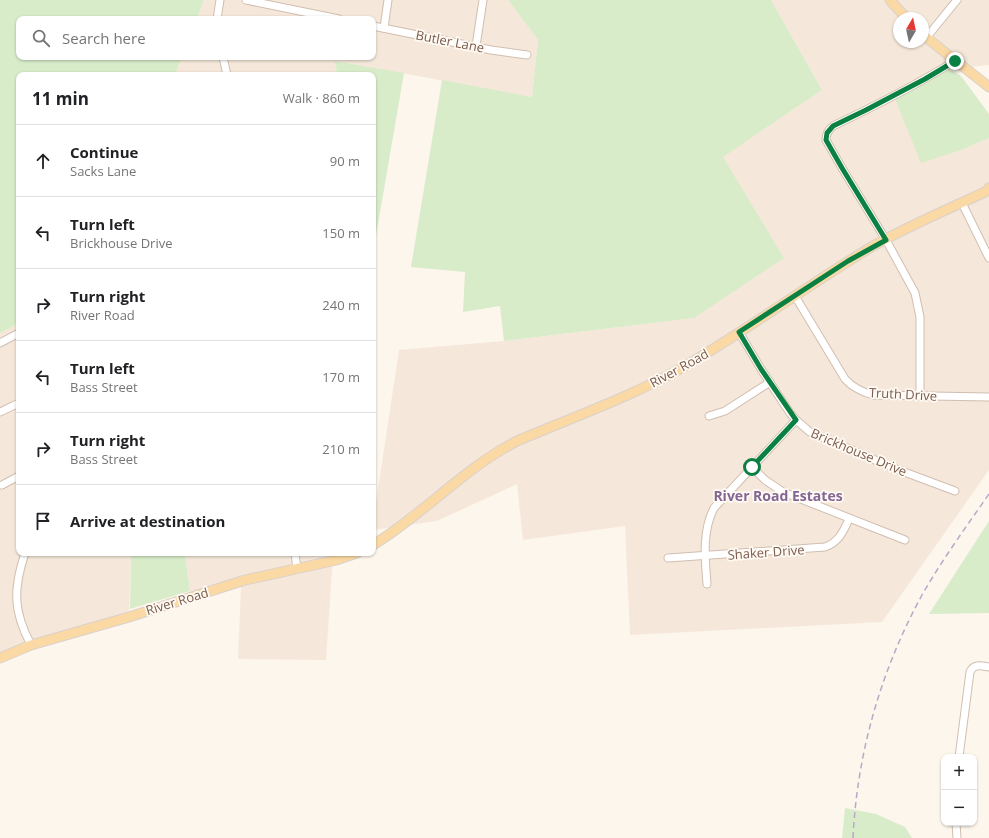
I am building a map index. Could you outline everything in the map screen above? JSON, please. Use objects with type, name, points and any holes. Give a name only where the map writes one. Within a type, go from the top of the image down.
[{"type":"main road","points":[[890,0],[901,12]]},
{"type":"main road","points":[[929,41],[989,87]]},
{"type":"main road","name":"River Road","points":[[376,543],[478,465],[502,449],[517,441],[634,392],[663,378],[739,332],[848,261],[886,240],[988,190]]},
{"type":"main road","name":"River Road","points":[[0,658],[31,645],[122,619],[245,580],[348,556]]},
{"type":"street","points":[[218,16],[220,0]]},
{"type":"street","points":[[246,0],[324,16]]},
{"type":"street","points":[[384,28],[388,0]]},
{"type":"street","points":[[476,46],[483,0]]},
{"type":"street","points":[[929,31],[957,0]]},
{"type":"street","name":"Butler Lane","points":[[376,27],[527,55]]},
{"type":"street","points":[[224,60],[226,72]]},
{"type":"street","points":[[920,396],[920,317],[918,302],[912,286],[886,240],[826,140],[827,133],[833,126],[959,63]]},
{"type":"street","points":[[962,203],[989,258]]},
{"type":"street","name":"Truth Drive","points":[[794,296],[834,362],[846,379],[854,387],[873,395],[989,397]]},
{"type":"street","name":"Brickhouse Drive","points":[[739,332],[796,420],[806,429],[818,436],[891,467],[955,491]]},
{"type":"street","points":[[0,343],[16,335]]},
{"type":"street","points":[[708,416],[725,411],[770,382]]},
{"type":"street","points":[[0,412],[16,404]]},
{"type":"street","points":[[707,584],[705,556],[707,528],[710,515],[714,508],[796,420]]},
{"type":"street","points":[[752,467],[765,480],[783,492],[905,540]]},
{"type":"street","points":[[2,485],[16,478]]},
{"type":"street","name":"Shaker Drive","points":[[668,558],[825,547],[839,539],[843,534],[849,519]]},
{"type":"street","points":[[24,556],[17,580],[16,598],[20,617],[31,645]]},
{"type":"street","points":[[295,556],[297,568]]},
{"type":"street","points":[[959,754],[970,672],[976,666],[989,667]]},
{"type":"street","points":[[956,826],[956,838]]},
{"type":"shaded area","points":[[204,0],[508,0],[538,40],[532,97],[336,61],[337,72],[176,72],[181,60],[376,60],[376,16],[198,16]]},
{"type":"shaded area","points":[[771,0],[989,0],[989,65],[949,69],[961,150],[989,138],[989,470],[882,622],[630,635],[625,526],[523,540],[517,484],[437,521],[376,530],[376,502],[399,350],[504,341],[694,318],[722,157],[822,90]]},
{"type":"shaded area","points":[[16,325],[16,556],[131,556],[129,617],[15,653],[0,660],[0,333]]},
{"type":"shaded area","points":[[185,556],[333,556],[326,660],[238,659],[241,587],[191,600]]},
{"type":"green space","points":[[0,0],[204,0],[198,16],[16,16],[16,60],[181,60],[176,72],[16,72],[16,325],[0,333]]},
{"type":"green space","points":[[508,0],[771,0],[822,90],[723,157],[784,258],[694,318],[504,341],[500,306],[463,312],[465,272],[411,267],[442,80],[532,97],[538,40]]},
{"type":"green space","points":[[335,61],[404,73],[376,236],[376,72],[337,72]]},
{"type":"green space","points":[[949,69],[961,76],[989,114],[989,138],[961,150],[921,163],[895,99],[922,77]]},
{"type":"green space","points":[[989,521],[989,613],[929,614]]},
{"type":"green space","points":[[131,556],[185,556],[190,591],[130,609]]},
{"type":"green space","points":[[845,808],[876,814],[905,827],[912,838],[842,838]]},
{"type":"railway","points":[[853,838],[855,806],[866,744],[883,682],[894,653],[907,623],[922,595],[954,544],[989,494]]},
{"type":"district","name":"River Road Estates","points":[[778,495]]},
{"type":"route","points":[[752,467],[796,420],[761,369],[739,332],[848,261],[886,240],[826,140],[827,133],[833,126],[925,79],[955,61]]}]
